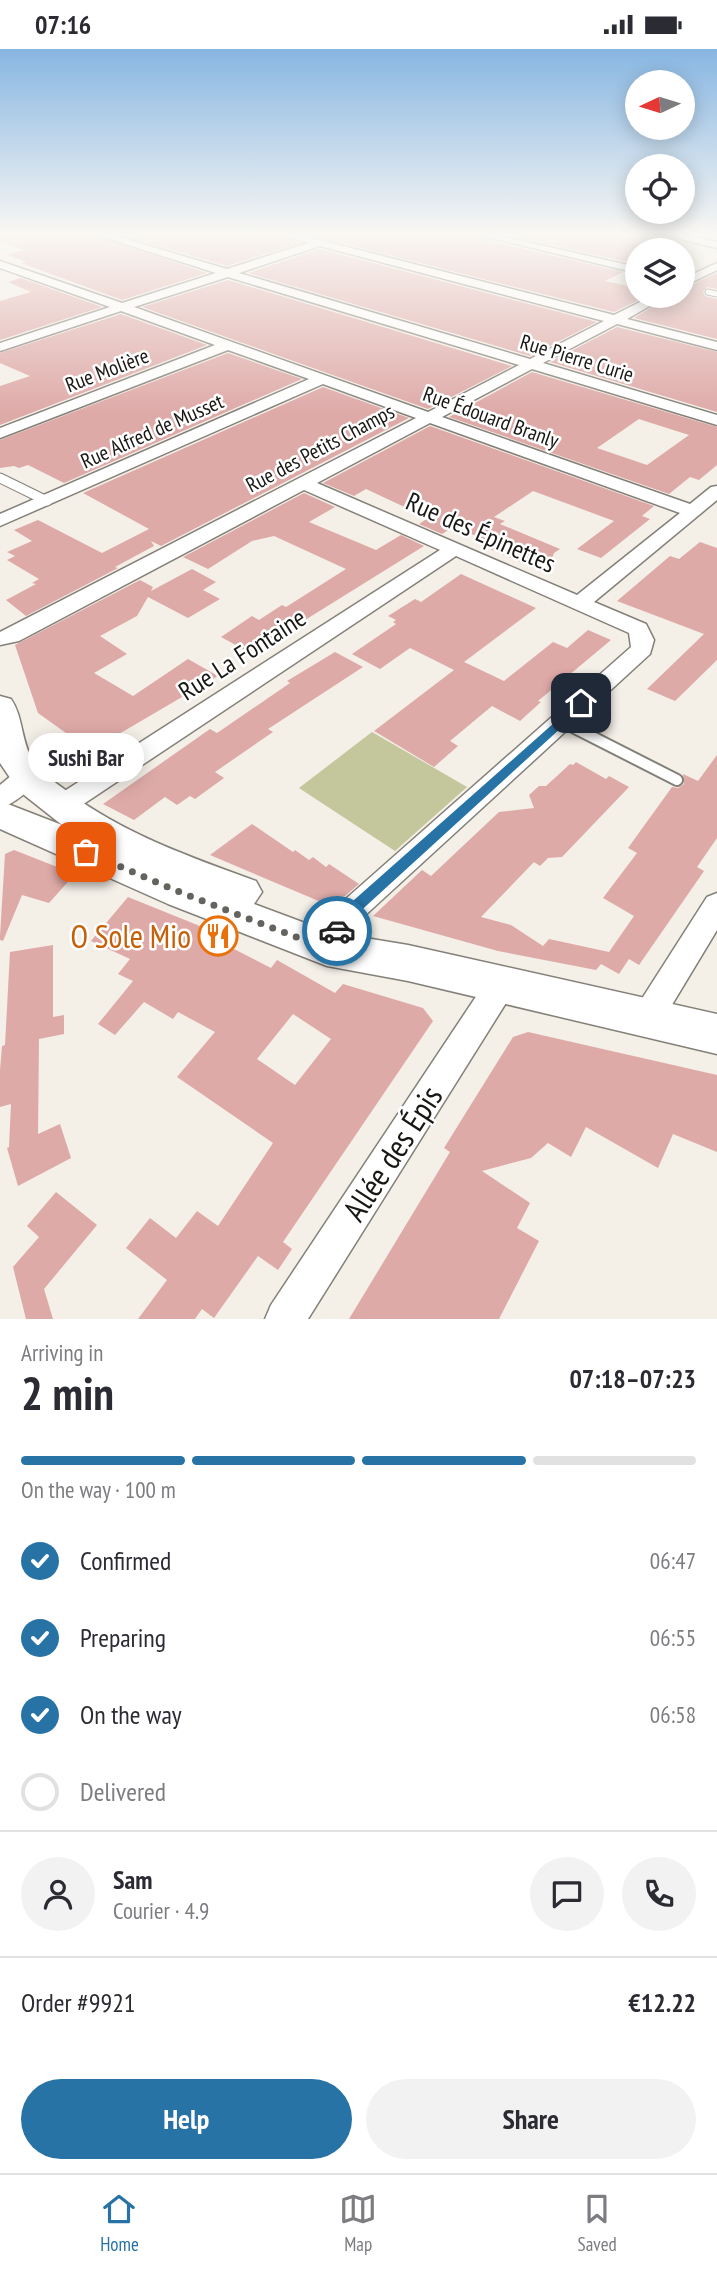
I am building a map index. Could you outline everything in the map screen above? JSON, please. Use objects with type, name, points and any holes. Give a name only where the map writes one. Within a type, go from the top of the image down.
[{"type":"main road","points":[[0,706],[10,750],[9,783],[61,806],[93,829],[332,939]]},
{"type":"main road","points":[[0,814],[182,893],[408,963],[717,1034]]},
{"type":"street","name":"Rue Édouard Branly","points":[[86,295],[692,511]]},
{"type":"street","points":[[0,347],[160,295]]},
{"type":"street","name":"Rue Pierre Curie","points":[[302,295],[717,420]]},
{"type":"street","points":[[520,295],[717,346]]},
{"type":"street","name":"Rue des Petits Champs","points":[[0,639],[11,636],[638,308]]},
{"type":"street","name":"Rue Molière","points":[[0,433],[228,345]]},
{"type":"street","name":"Rue Alfred de Musset","points":[[0,521],[322,379]]},
{"type":"street","name":"Rue des Épinettes","points":[[303,483],[638,629],[643,640],[642,649],[561,721]]},
{"type":"street","points":[[579,604],[717,491]]},
{"type":"street","name":"Rue La Fontaine","points":[[61,806],[454,549]]},
{"type":"street","points":[[332,939],[350,912],[561,721]]},
{"type":"street","points":[[647,1018],[717,905]]},
{"type":"street","name":"Allée des Épis","points":[[285,1319],[500,986]]},
{"type":"lane","points":[[0,478],[47,501]]},
{"type":"lane","points":[[561,721],[677,780]]},
{"type":"green space","points":[[372,732],[467,787],[395,851],[299,788]]},
{"type":"building","points":[[20,295],[69,295],[102,307],[0,340],[0,301]]},
{"type":"building","points":[[109,295],[137,295],[122,300]]},
{"type":"building","points":[[179,295],[278,295],[512,366],[428,409],[142,307]]},
{"type":"building","points":[[324,295],[496,295],[597,322],[530,356]]},
{"type":"building","points":[[548,295],[625,295],[625,307],[614,312]]},
{"type":"building","points":[[695,295],[705,295],[717,299],[717,339],[634,318],[650,308],[695,308]]},
{"type":"building","points":[[121,314],[207,345],[0,425],[0,386],[30,376],[0,363],[0,353]]},
{"type":"building","points":[[617,327],[717,352],[717,412],[550,362]]},
{"type":"building","points":[[228,353],[302,379],[64,483],[28,465],[0,468],[0,440]]},
{"type":"building","points":[[532,372],[717,427],[717,465],[699,480],[690,477],[669,494],[449,417]],"holes":[[[639,419],[689,435],[647,465],[597,448]]]},
{"type":"building","points":[[323,387],[409,418],[161,546],[151,541],[154,546],[115,567],[118,568],[26,616],[6,600],[36,584],[32,583],[39,579],[7,560],[15,556],[7,552],[32,541],[14,530],[38,520],[102,553],[149,529],[83,493]]},
{"type":"building","points":[[430,426],[654,506],[642,516],[650,519],[601,558],[577,549],[614,521],[533,491],[494,517],[505,521],[500,524],[560,549],[554,553],[550,563],[544,561],[535,568],[490,549],[497,544],[453,527],[442,534],[419,524],[428,518],[366,489],[354,496],[323,483]]},
{"type":"building","points":[[304,493],[335,507],[309,522],[376,550],[401,535],[424,546],[281,635],[254,655],[221,637],[252,616],[259,620],[282,605],[286,607],[346,569],[274,536],[252,541],[208,569],[183,557]]},
{"type":"building","points":[[700,542],[717,548],[717,660],[675,701],[647,689],[704,634],[617,601],[670,556],[679,559]]},
{"type":"building","points":[[192,569],[216,582],[203,590],[220,599],[188,618],[148,597],[137,616],[100,636],[127,654],[94,673],[133,696],[188,659],[218,676],[112,738],[118,743],[69,775],[59,774],[37,751],[66,733],[38,713],[15,645],[140,580],[153,587],[151,591]]},
{"type":"building","points":[[461,574],[536,608],[464,662],[504,681],[553,642],[567,648],[588,630],[611,640],[538,701],[541,702],[520,721],[492,706],[450,741],[458,746],[434,767],[374,731],[454,670],[410,648],[380,669],[352,654],[396,624],[393,622],[396,620],[388,616],[415,599],[421,602]]},
{"type":"building","points":[[335,652],[363,667],[268,729],[273,732],[215,772],[224,778],[195,799],[190,796],[177,805],[165,797],[134,820],[103,804],[210,729],[217,733],[290,683],[287,681]]},
{"type":"building","points":[[717,755],[717,838],[697,867],[704,871],[639,965],[629,959],[619,974],[601,964],[596,970],[498,951],[373,916],[422,870],[431,876],[499,812],[534,808],[529,795],[539,786],[546,786],[570,764],[576,762],[606,779],[609,776],[629,787],[562,857],[548,858],[540,866],[534,862],[481,917],[511,925],[543,946],[549,939],[609,952],[634,916],[603,898],[637,853],[628,848],[672,787],[678,788],[684,784],[683,774],[698,781]]},
{"type":"building","points":[[252,824],[293,852],[295,850],[309,860],[313,857],[326,867],[329,864],[359,884],[345,896],[321,902],[210,855]]},
{"type":"building","points":[[14,850],[75,874],[49,903],[22,895],[3,941],[0,936],[5,854]]},
{"type":"building","points":[[128,897],[237,941],[232,948],[271,968],[277,960],[335,993],[343,984],[423,1008],[433,1021],[283,1242],[292,1249],[278,1270],[258,1256],[214,1318],[202,1309],[195,1319],[138,1319],[167,1280],[126,1248],[150,1218],[176,1238],[197,1211],[218,1226],[273,1143],[177,1077],[215,1032],[178,1012],[173,1019],[144,1002],[115,1035],[98,1024],[133,981],[118,974],[130,959],[91,941]],"holes":[[[293,1014],[331,1039],[295,1085],[257,1059]]]},
{"type":"building","points":[[53,945],[53,1017],[64,1015],[64,1034],[39,1039],[38,1134],[60,1124],[71,1158],[18,1186],[7,1148],[11,1104],[0,1107],[0,1070],[2,1046],[5,1045],[10,952]]},
{"type":"building","points":[[528,1032],[717,1075],[717,1152],[673,1134],[658,1168],[586,1127],[571,1157],[548,1143],[531,1158],[482,1171],[530,1203],[517,1228],[539,1241],[499,1319],[349,1319],[450,1152],[444,1148],[513,1037]]},
{"type":"building","points":[[56,1192],[97,1225],[44,1289],[53,1319],[26,1319],[13,1267],[39,1237],[27,1226]]},
{"type":"way so far","points":[[86,852],[182,893],[327,949],[337,931]]},
{"type":"place","name":"Sushi Bar","points":[[86,852]]},
{"type":"place","name":"O Sole Mio","points":[[218,936]]},
{"type":"route","points":[[337,931],[350,912],[581,703]]}]
